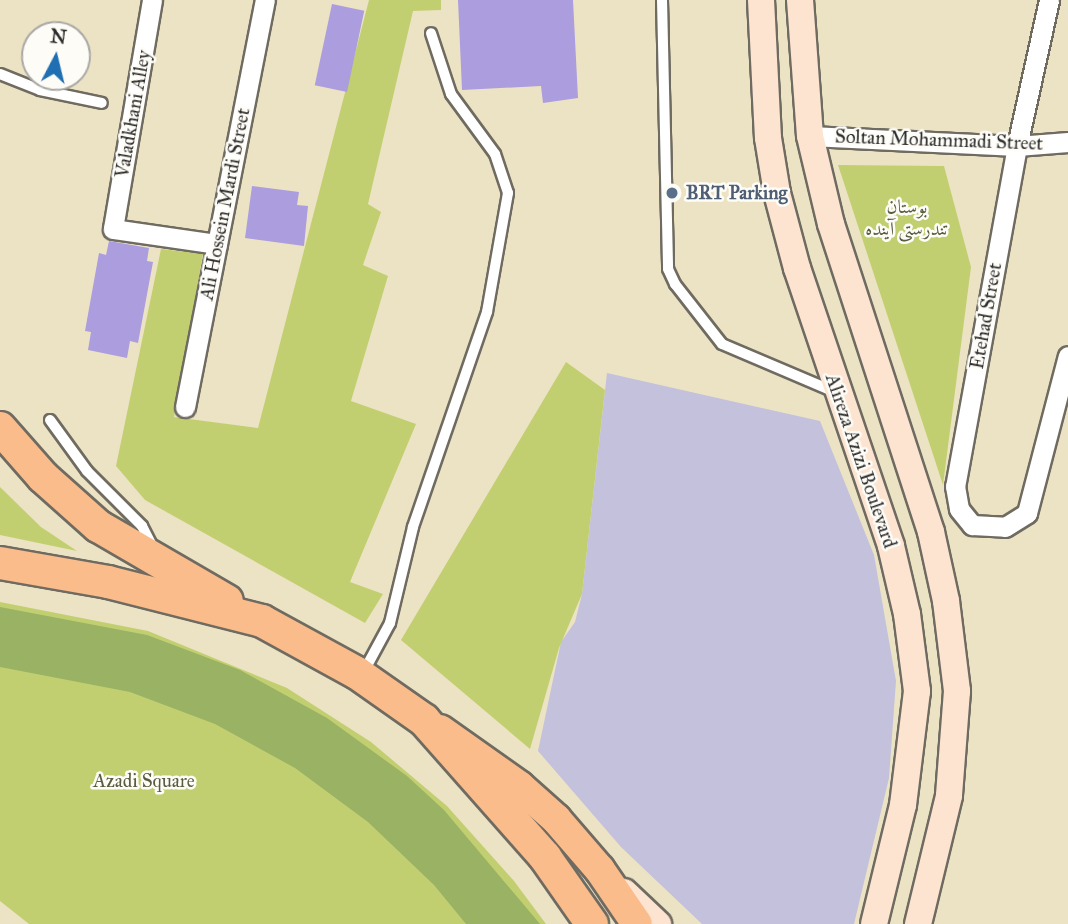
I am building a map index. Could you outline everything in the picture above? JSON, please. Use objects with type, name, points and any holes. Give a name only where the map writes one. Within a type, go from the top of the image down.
[{"type":"highway","points":[[0,428],[70,504],[160,562],[361,676],[424,720],[545,857],[592,924]]},
{"type":"highway","points":[[0,563],[121,585],[262,621]]},
{"type":"main road","name":"Alireza Azizi Boulevard","points":[[761,0],[768,138],[787,231],[838,393],[891,546],[907,614],[917,691],[903,805],[877,912]]},
{"type":"main road","points":[[800,0],[810,136],[831,224],[939,564],[957,691],[949,796],[920,919],[877,912]]},
{"type":"main road","points":[[768,138],[810,136]]},
{"type":"main road","points":[[852,433],[895,422]]},
{"type":"main road","points":[[424,720],[519,786],[556,819],[600,870],[658,924]]},
{"type":"main road","points":[[600,870],[637,924]]},
{"type":"street","name":"Valadkhani Alley","points":[[152,0],[113,229],[217,244]]},
{"type":"street","name":"Ali Hossein Mardi Street","points":[[185,407],[265,0]]},
{"type":"street","name":"Etehad Street","points":[[1049,0],[1017,146],[955,486],[959,509],[972,525],[1005,527],[1027,513],[1068,356]]},
{"type":"street","name":"Soltan Mohammadi Street","points":[[810,136],[1017,146],[1068,142]]},
{"type":"lane","points":[[662,0],[671,277],[689,306],[722,344],[838,393]]},
{"type":"lane","points":[[361,676],[390,623],[414,527],[487,312],[508,193],[495,155],[451,94],[431,33]]},
{"type":"lane","points":[[0,74],[40,90],[102,103]]},
{"type":"lane","points":[[50,420],[88,471],[142,526],[160,562]]},
{"type":"shaded area","points":[[607,373],[820,421],[874,555],[896,681],[889,778],[854,924],[702,924],[621,847],[538,751],[561,642],[575,622],[582,594]]},
{"type":"green space","points":[[369,0],[441,0],[441,10],[413,11],[368,204],[381,212],[363,265],[388,276],[351,401],[416,424],[350,582],[383,594],[365,623],[145,500],[116,466],[161,249],[203,254],[174,417],[258,428]]},
{"type":"green space","name":"بوستان تندرستی آینده","points":[[838,165],[944,166],[971,267],[943,485]]},
{"type":"green space","points":[[566,362],[605,390],[582,594],[559,648],[530,749],[401,640]]},
{"type":"green space","points":[[0,487],[41,527],[77,551],[0,535]]},
{"type":"green space","name":"Azadi Square","points":[[0,602],[148,631],[287,688],[371,742],[447,806],[514,881],[546,924],[29,924],[0,901]]},
{"type":"green space","points":[[0,607],[147,635],[240,670],[327,718],[407,776],[444,810],[540,924],[466,924],[434,885],[368,822],[295,768],[215,724],[130,692],[0,667]]},
{"type":"building","points":[[458,0],[573,0],[578,98],[543,103],[541,86],[462,90]]},
{"type":"building","points":[[332,4],[364,11],[347,92],[315,85]]},
{"type":"building","points":[[252,186],[299,192],[297,205],[308,206],[304,246],[245,238]]},
{"type":"building","points":[[109,241],[149,248],[147,261],[153,262],[138,343],[130,341],[127,358],[88,350],[91,332],[85,331],[99,253],[106,255]]},
{"type":"place","name":"BRT Parking","points":[[672,193]]}]
